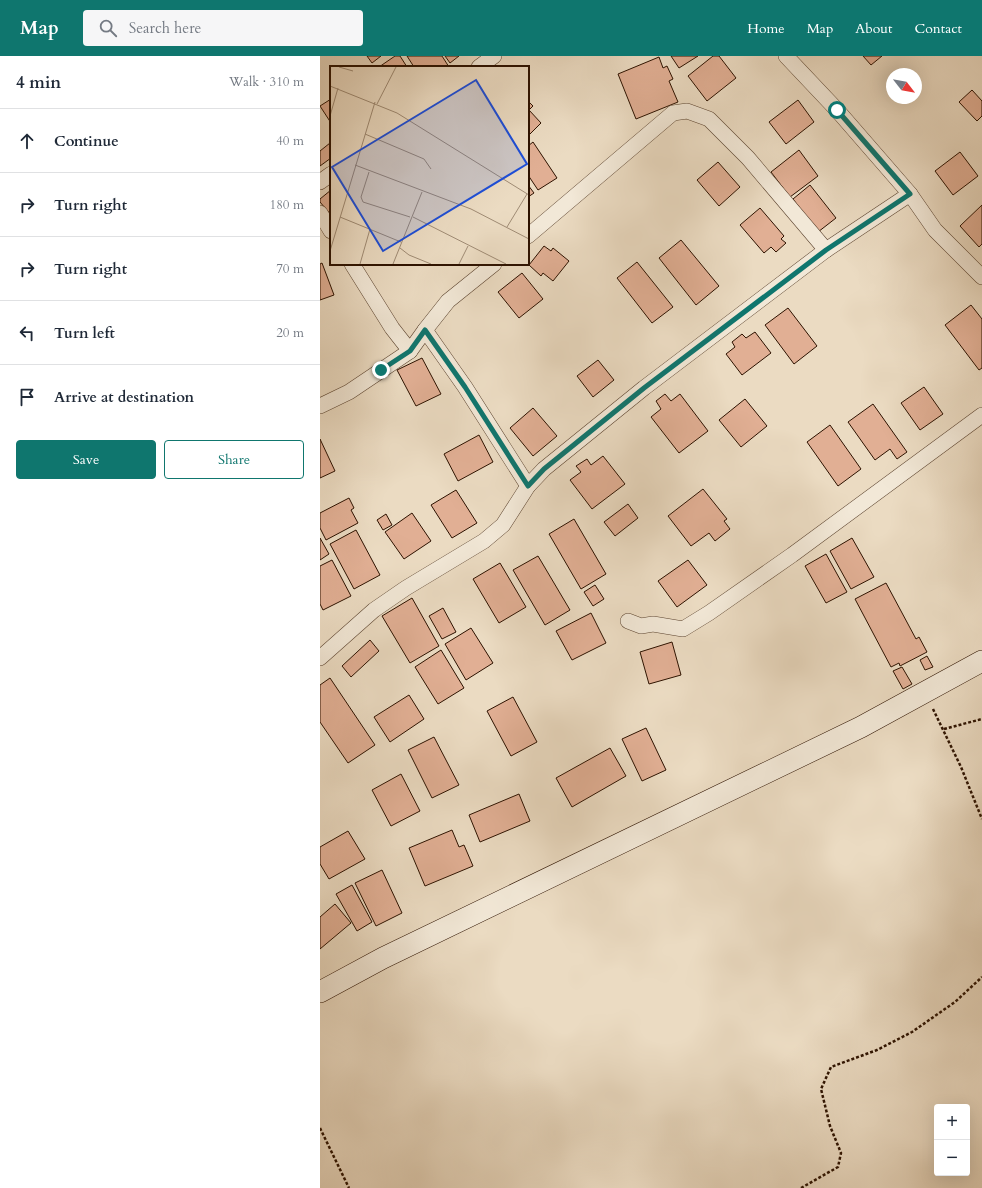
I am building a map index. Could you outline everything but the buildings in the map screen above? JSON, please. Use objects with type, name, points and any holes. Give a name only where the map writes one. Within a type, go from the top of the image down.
[{"type":"street","points":[[786,56],[837,110],[910,194],[935,230],[982,277]]},
{"type":"street","points":[[529,235],[674,113],[687,111],[709,119],[748,158],[826,250]]},
{"type":"street","points":[[320,182],[330,175]]},
{"type":"street","points":[[320,658],[374,610],[406,588],[484,541],[503,525],[528,486],[544,469],[644,388],[826,250],[910,194]]},
{"type":"street","points":[[320,213],[330,229]]},
{"type":"street","points":[[353,265],[392,328],[410,351]]},
{"type":"street","points":[[320,406],[349,392],[410,351],[448,301],[493,265]]},
{"type":"street","points":[[425,330],[465,387],[528,486]]},
{"type":"street","points":[[628,621],[640,626],[653,624],[683,629],[710,613],[792,555],[982,415]]},
{"type":"street","points":[[320,992],[383,958],[861,727],[982,661]]},
{"type":"path","points":[[924,692],[944,729],[982,819]]},
{"type":"path","points":[[944,729],[982,719]]},
{"type":"path","points":[[801,1188],[838,1167],[841,1153],[830,1126],[821,1089],[831,1067],[878,1050],[912,1032],[955,1002],[982,977]]},
{"type":"path","points":[[320,1128],[350,1188]]},
{"type":"route","points":[[381,370],[410,351],[425,330],[465,387],[494,435],[528,486],[544,469],[644,388],[826,250],[910,194],[837,110]]}]
